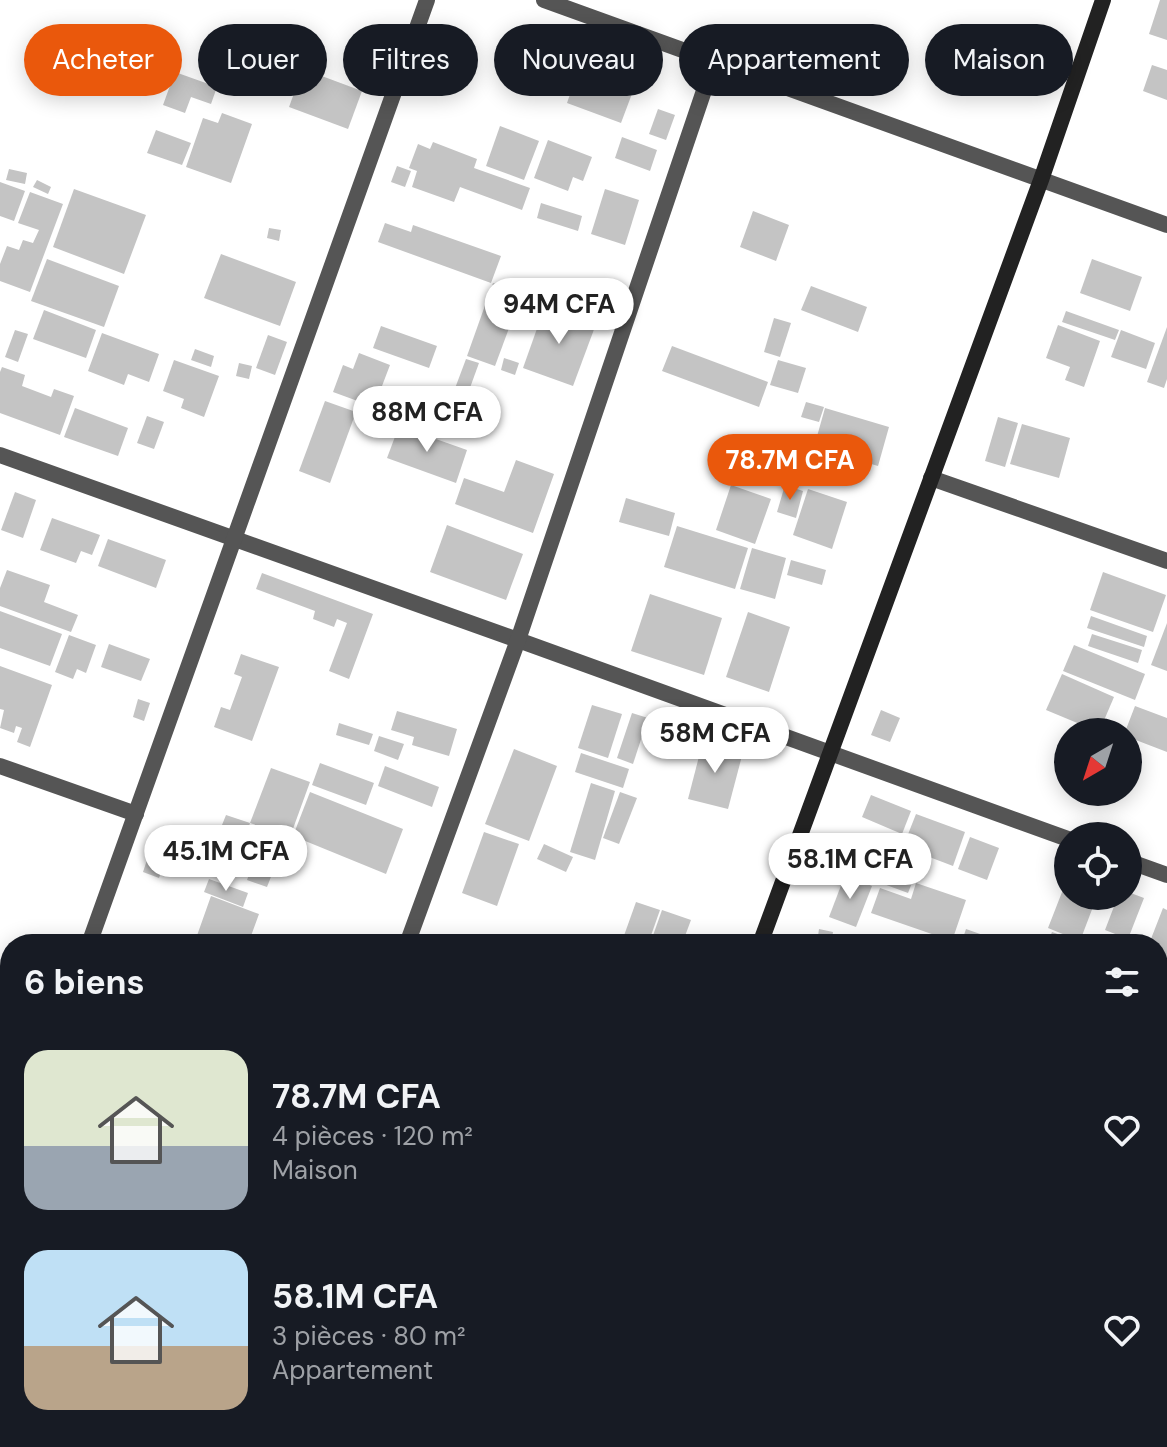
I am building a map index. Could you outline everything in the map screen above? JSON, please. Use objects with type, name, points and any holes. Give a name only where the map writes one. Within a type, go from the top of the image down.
[{"type":"street","points":[[93,934],[427,0]]},
{"type":"street","points":[[544,0],[679,48]]},
{"type":"street","points":[[764,934],[1041,180],[1103,0]]},
{"type":"street","points":[[411,934],[518,640],[702,96]]},
{"type":"street","points":[[810,96],[1167,225]]},
{"type":"street","points":[[0,455],[1054,834]]},
{"type":"street","points":[[931,478],[1167,561]]},
{"type":"street","points":[[0,766],[136,814]]},
{"type":"street","points":[[1142,866],[1167,875]]},
{"type":"building","points":[[1160,0],[1167,0],[1167,40],[1149,34]]},
{"type":"building","points":[[1152,65],[1167,70],[1167,100],[1143,91]]},
{"type":"building","points":[[182,74],[198,80],[198,96],[214,96],[211,104],[191,97],[185,113],[163,105],[166,96],[182,96]]},
{"type":"building","points":[[327,78],[343,84],[343,96],[360,96],[348,129],[289,107],[293,96],[327,96]]},
{"type":"building","points":[[569,96],[631,96],[621,123],[567,103]]},
{"type":"building","points":[[658,109],[675,115],[666,140],[649,134]]},
{"type":"building","points":[[222,113],[252,124],[231,183],[186,167],[203,118],[218,123]]},
{"type":"building","points":[[500,126],[539,141],[524,180],[486,166]]},
{"type":"building","points":[[156,130],[191,143],[182,165],[147,153]]},
{"type":"building","points":[[622,137],[657,150],[650,171],[615,158]]},
{"type":"building","points":[[548,140],[592,157],[583,181],[573,177],[568,191],[534,178]]},
{"type":"building","points":[[433,142],[477,159],[474,168],[530,188],[522,210],[460,187],[454,202],[412,187],[417,171],[409,168],[418,144],[430,149]]},
{"type":"building","points":[[397,166],[411,171],[405,187],[391,182]]},
{"type":"building","points":[[9,169],[27,173],[25,184],[6,180]]},
{"type":"building","points":[[37,180],[51,187],[48,194],[33,187]]},
{"type":"building","points":[[0,182],[25,191],[14,221],[0,216]]},
{"type":"building","points":[[74,189],[146,215],[124,274],[53,247]]},
{"type":"building","points":[[605,189],[639,200],[625,245],[591,234]]},
{"type":"building","points":[[30,192],[63,204],[30,292],[0,281],[0,264],[7,246],[19,250],[23,240],[33,243],[39,230],[18,223]]},
{"type":"building","points":[[541,203],[582,216],[578,231],[537,218]]},
{"type":"building","points":[[753,211],[789,225],[776,261],[740,247]]},
{"type":"building","points":[[385,223],[411,232],[413,225],[501,256],[491,283],[378,242]]},
{"type":"building","points":[[269,228],[281,230],[279,241],[267,238]]},
{"type":"building","points":[[221,254],[296,282],[280,326],[204,298]]},
{"type":"building","points":[[47,259],[119,286],[104,327],[31,301]]},
{"type":"building","points":[[1092,259],[1142,277],[1130,311],[1080,293]]},
{"type":"building","points":[[493,283],[522,293],[495,366],[467,356]]},
{"type":"building","points":[[811,286],[867,307],[858,332],[801,310]]},
{"type":"building","points":[[545,306],[596,324],[573,386],[523,368]]},
{"type":"building","points":[[44,310],[96,330],[86,358],[33,339]]},
{"type":"building","points":[[1066,311],[1119,330],[1115,340],[1062,322]]},
{"type":"building","points":[[774,318],[791,323],[780,357],[764,352]]},
{"type":"building","points":[[1058,325],[1100,341],[1084,387],[1065,380],[1070,367],[1046,358]]},
{"type":"building","points":[[381,326],[437,346],[429,368],[373,348]]},
{"type":"building","points":[[1167,327],[1167,379],[1164,388],[1147,382]]},
{"type":"building","points":[[15,330],[28,334],[18,362],[5,357]]},
{"type":"building","points":[[1121,330],[1155,343],[1146,369],[1111,357]]},
{"type":"building","points":[[102,333],[159,354],[149,382],[128,374],[124,385],[88,371]]},
{"type":"building","points":[[268,335],[287,342],[275,375],[256,368]]},
{"type":"building","points":[[672,346],[768,382],[759,407],[662,371]]},
{"type":"building","points":[[195,349],[214,356],[211,367],[191,360]]},
{"type":"building","points":[[359,353],[390,365],[374,407],[333,392],[343,365],[353,369]]},
{"type":"building","points":[[504,358],[519,363],[515,375],[501,370]]},
{"type":"building","points":[[466,359],[479,363],[467,396],[454,391]]},
{"type":"building","points":[[174,360],[219,376],[204,417],[181,408],[184,399],[163,391]]},
{"type":"building","points":[[778,360],[806,368],[798,393],[770,385]]},
{"type":"building","points":[[239,363],[252,366],[249,379],[236,376]]},
{"type":"building","points":[[2,367],[25,375],[22,386],[51,397],[54,389],[74,396],[60,435],[0,413]]},
{"type":"building","points":[[325,401],[356,412],[330,483],[299,471]]},
{"type":"building","points":[[806,402],[824,407],[819,422],[801,417]]},
{"type":"building","points":[[75,408],[128,428],[118,456],[64,437]]},
{"type":"building","points":[[825,408],[889,427],[878,466],[814,447]]},
{"type":"building","points":[[147,416],[164,422],[154,449],[137,443]]},
{"type":"building","points":[[998,417],[1018,423],[1005,467],[985,461]]},
{"type":"building","points":[[1022,424],[1070,438],[1059,478],[1010,464]]},
{"type":"building","points":[[399,426],[467,450],[456,483],[387,458]]},
{"type":"building","points":[[744,445],[757,449],[746,482],[734,478]]},
{"type":"building","points":[[765,449],[802,461],[797,478],[760,466]]},
{"type":"building","points":[[516,460],[554,474],[533,533],[455,504],[464,478],[504,492]]},
{"type":"building","points":[[731,485],[771,499],[755,544],[716,530]]},
{"type":"building","points":[[785,485],[803,491],[796,518],[777,512]]},
{"type":"building","points":[[808,489],[847,502],[832,549],[793,535]]},
{"type":"building","points":[[15,492],[36,500],[23,538],[1,530]]},
{"type":"building","points":[[626,498],[675,513],[669,536],[619,522]]},
{"type":"building","points":[[52,518],[100,535],[92,555],[81,551],[76,563],[40,550]]},
{"type":"building","points":[[447,525],[523,554],[506,600],[430,572]]},
{"type":"building","points":[[677,526],[748,548],[735,589],[664,567]]},
{"type":"building","points":[[108,539],[166,560],[156,588],[98,566]]},
{"type":"building","points":[[752,548],[786,558],[775,599],[740,589]]},
{"type":"building","points":[[791,560],[826,570],[822,585],[787,575]]},
{"type":"building","points":[[7,570],[50,585],[44,602],[78,615],[71,632],[0,606],[0,588]]},
{"type":"building","points":[[1103,572],[1166,595],[1153,632],[1090,610]]},
{"type":"building","points":[[262,573],[373,614],[349,679],[329,671],[347,623],[337,619],[334,627],[313,619],[315,611],[256,589]]},
{"type":"building","points":[[650,594],[722,618],[704,675],[631,651]]},
{"type":"building","points":[[0,611],[62,634],[50,666],[0,648]]},
{"type":"building","points":[[748,612],[790,627],[769,692],[726,677]]},
{"type":"building","points":[[1091,616],[1147,636],[1144,647],[1087,628]]},
{"type":"building","points":[[1167,623],[1167,671],[1151,665]]},
{"type":"building","points":[[1092,634],[1142,650],[1138,663],[1088,646]]},
{"type":"building","points":[[69,635],[96,645],[86,673],[77,669],[73,679],[55,672]]},
{"type":"building","points":[[109,644],[150,659],[141,681],[101,667]]},
{"type":"building","points":[[1074,645],[1145,674],[1135,700],[1063,671]]},
{"type":"building","points":[[241,654],[279,667],[252,741],[214,727],[221,707],[230,710],[242,677],[234,674]]},
{"type":"building","points":[[0,666],[52,685],[30,747],[17,742],[22,728],[16,726],[14,733],[0,728],[4,710],[0,709]]},
{"type":"building","points":[[1062,674],[1114,697],[1105,718],[1065,718],[1046,710]]},
{"type":"building","points":[[138,699],[150,703],[144,721],[133,717]]},
{"type":"building","points":[[592,705],[622,714],[608,758],[578,748]]},
{"type":"building","points":[[1135,706],[1167,718],[1167,752],[1142,742],[1142,718],[1130,718]]},
{"type":"building","points":[[881,710],[900,718],[890,742],[871,735]]},
{"type":"building","points":[[397,711],[457,729],[449,756],[412,745],[414,737],[391,730]]},
{"type":"building","points":[[632,713],[648,718],[633,764],[617,758]]},
{"type":"building","points":[[339,723],[373,734],[369,745],[336,735]]},
{"type":"building","points":[[379,736],[404,744],[398,760],[374,751]]},
{"type":"building","points":[[703,741],[743,752],[728,809],[688,799]]},
{"type":"building","points":[[514,749],[557,766],[529,841],[485,824]]},
{"type":"building","points":[[581,753],[629,769],[623,788],[575,772]]},
{"type":"building","points":[[320,763],[374,783],[366,805],[312,785]]},
{"type":"building","points":[[385,766],[439,787],[432,807],[378,786]]},
{"type":"building","points":[[271,768],[310,782],[290,837],[250,823]]},
{"type":"building","points":[[591,783],[615,791],[595,860],[570,852]]},
{"type":"building","points":[[310,792],[403,829],[386,874],[293,836]]},
{"type":"building","points":[[620,792],[637,798],[619,844],[603,838]]},
{"type":"building","points":[[871,795],[911,811],[902,834],[862,817]]},
{"type":"building","points":[[916,814],[965,832],[953,866],[903,847]]},
{"type":"building","points":[[226,815],[250,823],[243,844],[218,835]]},
{"type":"building","points":[[484,832],[519,844],[497,906],[462,893]]},
{"type":"building","points":[[970,837],[999,848],[987,880],[958,869]]},
{"type":"building","points":[[544,844],[573,857],[566,872],[537,859]]},
{"type":"building","points":[[852,845],[917,870],[908,893],[843,869]]},
{"type":"building","points":[[149,854],[165,860],[159,878],[143,872]]},
{"type":"building","points":[[254,861],[274,869],[267,887],[247,880]]},
{"type":"building","points":[[845,875],[872,886],[856,927],[829,917]]},
{"type":"building","points":[[209,879],[248,893],[243,907],[204,892]]},
{"type":"building","points":[[916,883],[966,900],[954,934],[932,934],[871,913],[880,888],[911,899]]},
{"type":"building","points":[[211,896],[259,914],[252,934],[198,934]]},
{"type":"building","points":[[636,902],[660,910],[652,934],[625,934]]},
{"type":"building","points":[[1163,908],[1167,910],[1167,934],[1153,934]]},
{"type":"building","points":[[662,910],[691,920],[686,934],[654,934]]},
{"type":"building","points":[[1055,910],[1092,910],[1083,934],[1063,934],[1048,928]]},
{"type":"building","points":[[1113,910],[1139,910],[1130,934],[1105,930]]},
{"type":"building","points":[[819,929],[833,932],[833,934],[818,934]]}]
